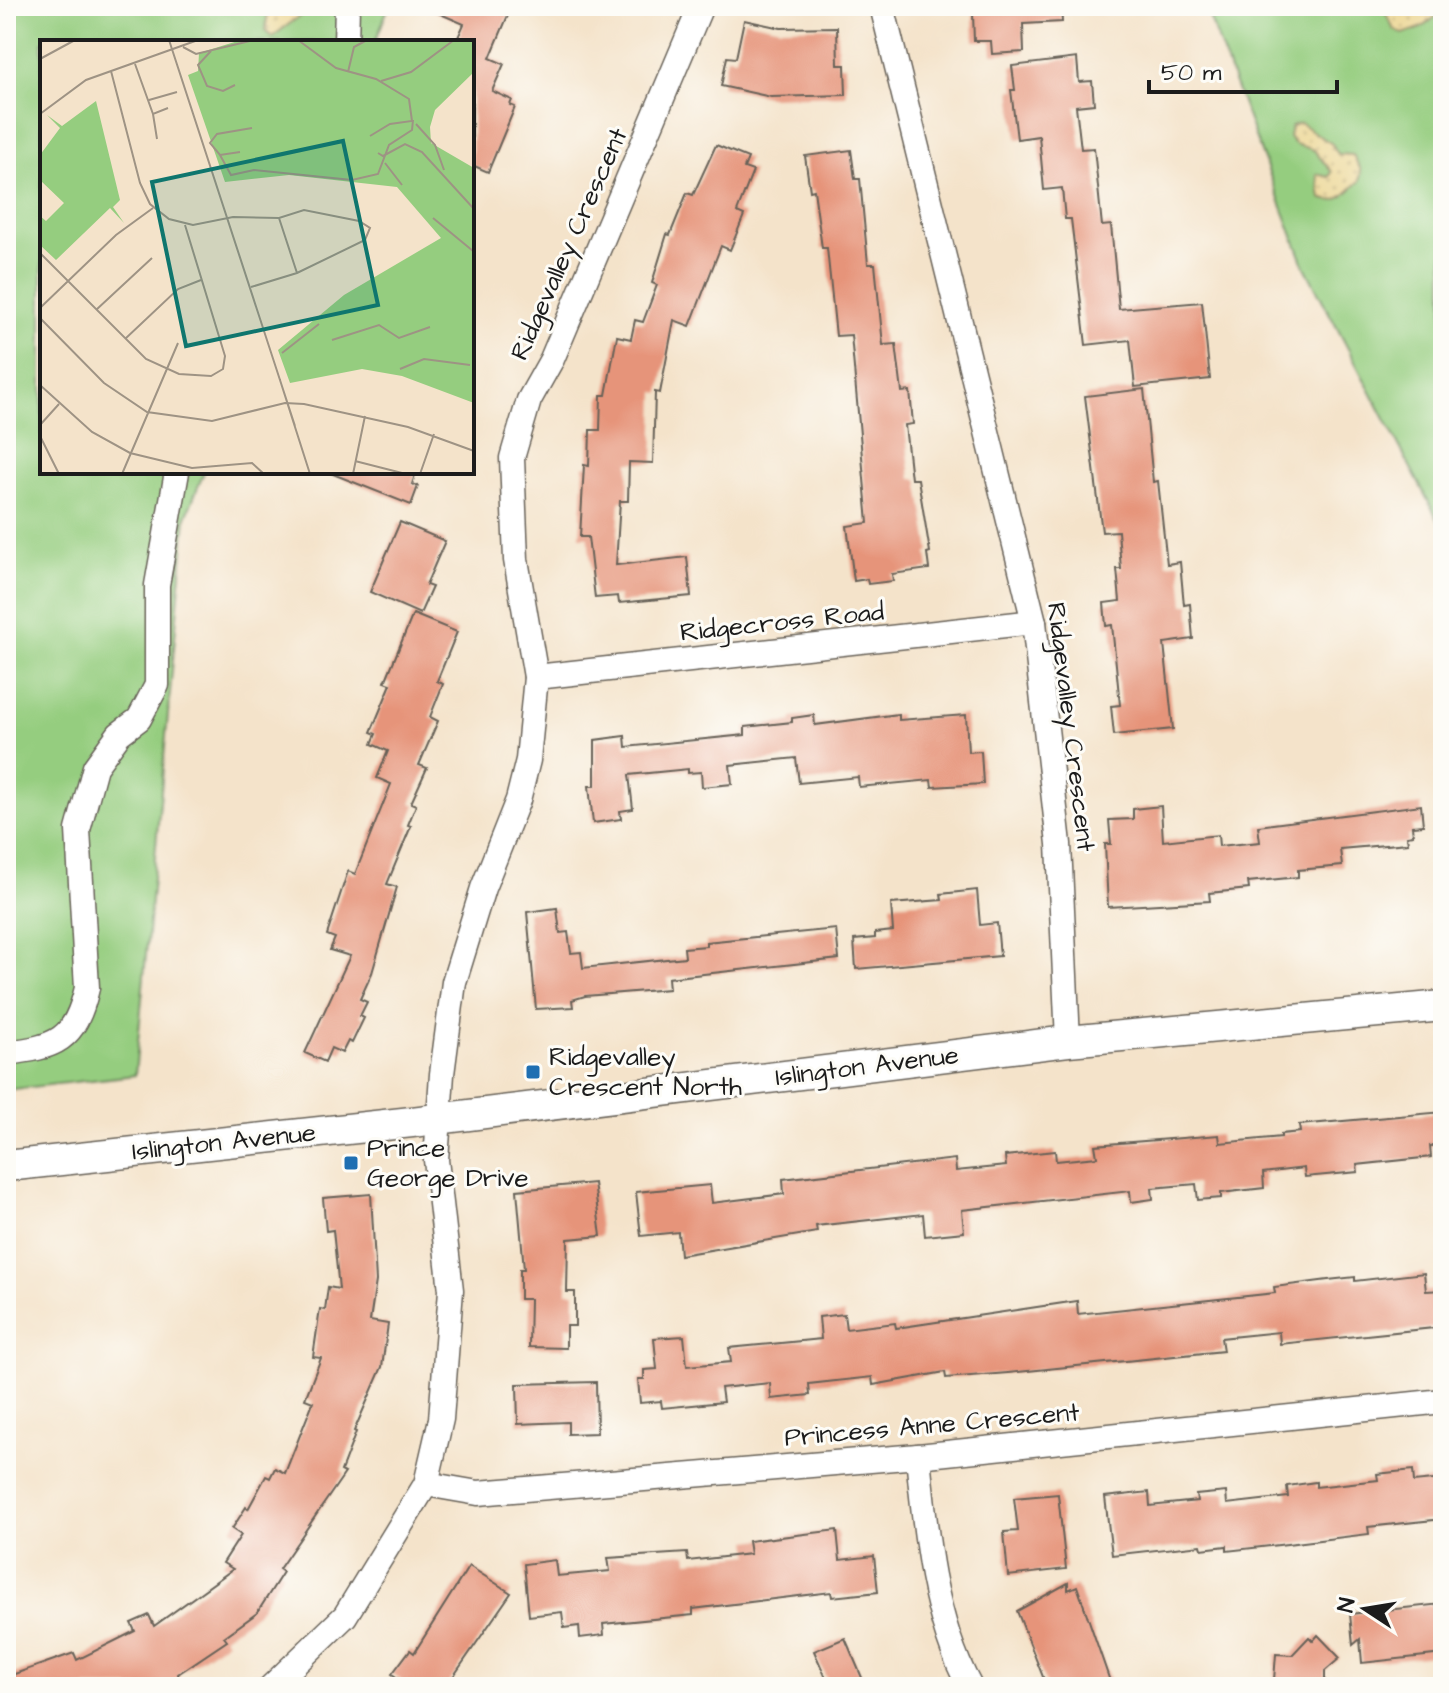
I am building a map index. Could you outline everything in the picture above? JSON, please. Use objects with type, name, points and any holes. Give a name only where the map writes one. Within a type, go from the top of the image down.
[{"type":"main road","name":"Islington Avenue","points":[[6,1166],[439,1119],[1068,1041],[1443,1006]]},
{"type":"street","points":[[346,40],[347,6]]},
{"type":"street","name":"Ridgevalley Crescent","points":[[439,1119],[454,982],[483,888],[518,800],[528,760],[536,677],[516,560],[512,458],[529,400],[552,359],[701,6]]},
{"type":"street","name":"Ridgevalley Crescent","points":[[882,6],[1034,622],[1059,844],[1068,1041]]},
{"type":"street","points":[[6,1053],[37,1051],[53,1045],[69,1034],[82,1012],[87,988],[78,830],[82,805],[95,767],[107,748],[139,719],[157,685],[157,585],[177,474]]},
{"type":"street","name":"Ridgecross Road","points":[[536,677],[1034,622]]},
{"type":"street","points":[[271,1687],[345,1616],[426,1484],[441,1419],[451,1290],[436,1166],[439,1119]]},
{"type":"street","name":"Princess Anne Crescent","points":[[426,1484],[478,1493],[918,1456],[1443,1401]]},
{"type":"street","points":[[918,1456],[923,1503],[945,1623],[956,1661],[970,1687]]},
{"type":"green space","points":[[6,6],[389,6],[376,40],[40,40],[40,474],[203,474],[186,517],[135,1075],[6,1090]]},
{"type":"green space","points":[[1205,6],[1443,6],[1443,529],[1305,267]]},
{"type":"sand","points":[[269,6],[282,6],[287,12],[296,6],[313,6],[272,37],[265,31]]},
{"type":"sand","points":[[1382,6],[1443,6],[1443,11],[1421,28],[1403,34],[1394,29]]},
{"type":"sand","points":[[1300,123],[1332,144],[1338,154],[1353,155],[1361,170],[1360,181],[1338,199],[1321,198],[1317,174],[1329,177],[1332,172],[1314,150],[1295,144],[1289,137],[1291,126]]},
{"type":"building","points":[[422,6],[512,6],[490,58],[504,64],[492,91],[512,100],[510,105],[515,107],[488,172],[474,166],[474,40],[457,40],[464,24]]},
{"type":"building","points":[[986,6],[1061,6],[1062,22],[1023,24],[1024,52],[992,54],[991,41],[974,41],[973,14],[986,13]]},
{"type":"building","points":[[744,20],[781,28],[837,27],[838,65],[845,65],[846,95],[771,97],[721,86],[727,57],[736,58]]},
{"type":"building","points":[[1077,58],[1079,82],[1092,81],[1094,104],[1076,106],[1081,149],[1094,148],[1102,226],[1111,225],[1119,309],[1202,302],[1210,379],[1135,387],[1130,340],[1086,345],[1071,219],[1065,219],[1062,188],[1044,190],[1039,136],[1017,139],[1011,90],[1015,90],[1012,66]]},
{"type":"building","points":[[716,145],[748,158],[744,168],[753,171],[737,212],[744,215],[730,250],[721,246],[690,326],[674,320],[660,393],[655,392],[653,463],[629,462],[628,501],[620,501],[616,565],[687,557],[691,596],[619,603],[618,596],[595,598],[588,537],[580,537],[584,465],[589,466],[590,430],[600,430],[601,395],[606,395],[617,336],[631,339],[635,320],[643,322],[657,285],[652,283],[667,234],[670,235],[687,193],[693,195]]},
{"type":"building","points":[[851,150],[855,179],[860,179],[868,264],[875,264],[883,345],[896,344],[902,392],[910,391],[913,424],[905,425],[911,479],[918,479],[930,552],[927,553],[929,569],[892,574],[893,581],[868,584],[867,579],[854,581],[847,526],[868,523],[851,335],[836,336],[827,248],[822,248],[814,190],[810,191],[805,156]]},
{"type":"building","points":[[1144,389],[1153,482],[1158,481],[1167,564],[1180,562],[1184,605],[1190,604],[1193,639],[1164,643],[1173,729],[1114,735],[1111,706],[1120,705],[1112,625],[1106,626],[1104,603],[1120,601],[1118,531],[1102,532],[1085,396]]},
{"type":"building","points":[[333,474],[415,474],[412,484],[418,486],[411,505]]},
{"type":"building","points":[[400,522],[445,541],[426,585],[432,587],[420,614],[370,592]]},
{"type":"building","points":[[413,614],[457,632],[437,681],[443,684],[430,717],[438,721],[419,765],[427,768],[411,803],[416,805],[408,825],[411,826],[387,884],[397,887],[372,973],[360,999],[367,1002],[360,1016],[364,1018],[352,1043],[348,1041],[342,1053],[331,1048],[325,1062],[305,1053],[350,956],[330,950],[335,938],[327,935],[348,871],[355,874],[391,784],[377,778],[388,751],[372,744],[376,734],[371,732],[391,684],[385,682]]},
{"type":"building","points":[[899,714],[899,720],[966,715],[968,752],[981,751],[983,784],[932,787],[931,780],[859,787],[858,777],[799,783],[796,758],[730,765],[732,784],[702,787],[701,772],[688,773],[688,769],[629,775],[633,809],[620,811],[621,819],[593,823],[589,786],[595,786],[595,740],[625,736],[626,747],[745,735],[745,727],[792,722],[792,718],[814,715],[815,725]]},
{"type":"building","points":[[1421,805],[1423,825],[1412,826],[1413,835],[1407,836],[1408,843],[1340,849],[1342,866],[1298,870],[1298,877],[1248,882],[1249,889],[1209,893],[1210,901],[1108,907],[1105,844],[1111,844],[1109,820],[1133,819],[1133,809],[1161,806],[1163,841],[1218,835],[1219,846],[1260,842],[1258,826]]},
{"type":"building","points":[[977,890],[980,925],[997,923],[1000,956],[856,969],[854,940],[875,938],[875,933],[893,931],[891,904],[942,900],[941,894]]},
{"type":"building","points":[[557,908],[560,933],[568,932],[571,953],[581,952],[583,968],[685,957],[684,948],[706,946],[706,942],[836,929],[839,959],[668,978],[669,989],[585,996],[572,1000],[573,1007],[536,1009],[527,912]]},
{"type":"building","points":[[1443,1112],[1443,1145],[1430,1146],[1431,1157],[1357,1165],[1358,1172],[1305,1177],[1304,1168],[1263,1173],[1264,1188],[1221,1193],[1221,1198],[1198,1200],[1196,1184],[1152,1188],[1153,1199],[1131,1202],[1130,1191],[962,1210],[964,1232],[925,1236],[923,1214],[816,1226],[817,1232],[680,1255],[678,1232],[641,1236],[636,1192],[710,1185],[712,1203],[784,1194],[783,1179],[955,1159],[956,1171],[1006,1166],[1005,1156],[1055,1151],[1056,1161],[1097,1157],[1095,1145],[1219,1135],[1220,1143],[1281,1137],[1281,1134],[1300,1132],[1299,1125]]},
{"type":"building","points":[[594,1183],[601,1236],[568,1239],[567,1292],[575,1292],[575,1326],[566,1326],[566,1348],[529,1347],[530,1299],[520,1299],[520,1269],[524,1269],[517,1190]]},
{"type":"building","points":[[371,1194],[376,1281],[370,1321],[388,1324],[382,1367],[354,1431],[341,1471],[345,1473],[279,1569],[283,1572],[257,1613],[224,1637],[227,1641],[178,1674],[179,1678],[161,1687],[6,1687],[6,1677],[74,1653],[77,1660],[135,1631],[131,1623],[149,1615],[154,1626],[233,1569],[223,1563],[241,1535],[232,1529],[246,1507],[248,1509],[266,1476],[270,1478],[275,1468],[285,1473],[313,1402],[305,1399],[321,1358],[313,1357],[320,1309],[325,1310],[328,1287],[339,1289],[333,1230],[326,1231],[323,1198]]},
{"type":"building","points":[[1424,1273],[1426,1291],[1443,1290],[1443,1327],[1280,1344],[1279,1332],[1221,1338],[1223,1351],[946,1378],[945,1372],[873,1385],[872,1377],[809,1384],[810,1395],[771,1399],[770,1383],[721,1388],[723,1402],[662,1408],[661,1401],[640,1403],[638,1379],[644,1379],[644,1370],[657,1369],[654,1338],[684,1336],[687,1366],[731,1362],[729,1348],[821,1339],[819,1317],[844,1314],[846,1329],[895,1323],[896,1328],[1077,1301],[1078,1314],[1275,1293],[1274,1287],[1328,1280],[1355,1277],[1355,1281]]},
{"type":"building","points":[[596,1382],[597,1433],[568,1434],[568,1422],[518,1424],[517,1384]]},
{"type":"building","points":[[1413,1470],[1414,1482],[1443,1479],[1443,1519],[1368,1527],[1369,1534],[1227,1551],[1227,1546],[1202,1549],[1201,1545],[1112,1555],[1105,1497],[1149,1492],[1150,1506],[1197,1501],[1196,1495],[1226,1492],[1227,1504],[1288,1497],[1287,1486],[1316,1482],[1316,1487],[1378,1480],[1377,1474]]},
{"type":"building","points":[[1058,1494],[1066,1569],[1008,1576],[1004,1532],[1018,1531],[1014,1498]]},
{"type":"building","points":[[837,1530],[840,1560],[874,1556],[878,1592],[832,1597],[831,1592],[693,1609],[693,1615],[603,1624],[604,1635],[580,1638],[579,1626],[564,1628],[562,1612],[529,1616],[524,1564],[555,1560],[557,1576],[610,1571],[608,1558],[687,1553],[688,1561],[750,1554],[748,1541]]},
{"type":"building","points":[[469,1566],[511,1593],[446,1687],[410,1687],[392,1674],[410,1650],[414,1653]]},
{"type":"building","points":[[1068,1583],[1068,1590],[1077,1586],[1112,1687],[1047,1687],[1017,1611]]},
{"type":"building","points":[[1441,1604],[1443,1654],[1362,1663],[1360,1639],[1353,1645],[1350,1614]]},
{"type":"building","points":[[1318,1635],[1340,1658],[1325,1671],[1325,1687],[1282,1687],[1282,1680],[1274,1680],[1276,1654],[1292,1655],[1309,1637],[1313,1641]]},
{"type":"building","points":[[845,1638],[866,1687],[830,1687],[814,1651]]},
{"type":"place","name":"Ridgevalley Crescent North","points":[[533,1072]]},
{"type":"place","name":"Prince George Drive","points":[[351,1163]]}]
